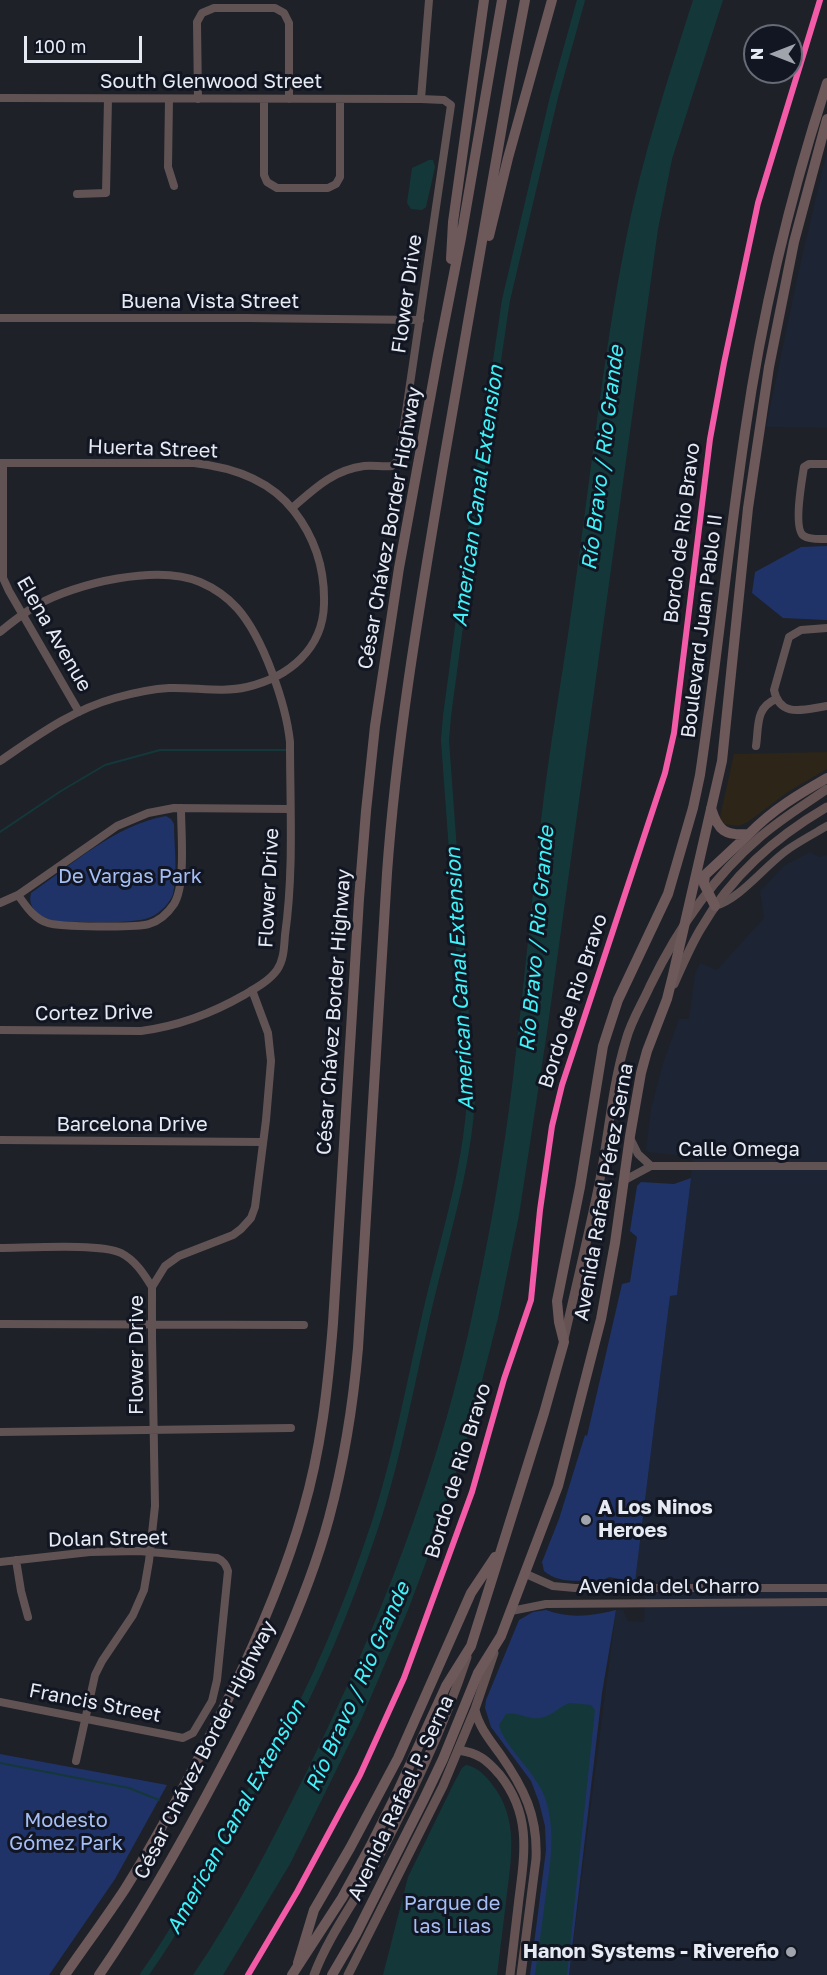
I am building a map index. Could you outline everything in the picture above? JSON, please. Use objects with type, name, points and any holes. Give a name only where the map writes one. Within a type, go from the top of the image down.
[{"type":"highway","points":[[450,291],[453,222],[484,0]]},
{"type":"highway","name":"César Chávez Border Highway","points":[[65,1975],[125,1889],[196,1766],[243,1666],[280,1579],[303,1511],[315,1461],[327,1391],[333,1323],[360,888],[375,726],[399,568],[461,238],[502,0]]},
{"type":"highway","name":"César Chávez Border Highway","points":[[99,1975],[140,1914],[186,1835],[284,1642],[324,1536],[344,1454],[355,1386],[358,1348],[387,873],[396,774],[420,602],[525,0]]},
{"type":"highway","points":[[470,312],[508,158],[552,0]]},
{"type":"highway","name":"Boulevard Juan Pablo II","points":[[564,1342],[557,1301],[580,1187],[603,1046],[618,1000],[668,894],[693,808],[706,734],[745,430],[782,240],[827,83]]},
{"type":"highway","name":"Boulevard Juan Pablo II","points":[[667,999],[722,761],[748,508],[765,390],[794,242],[827,119]]},
{"type":"highway","points":[[715,906],[704,884],[705,875],[772,812],[827,778]]},
{"type":"highway","points":[[711,808],[716,824],[722,830],[732,834],[749,834]]},
{"type":"highway","name":"Avenida Rafael Pérez Serna","points":[[501,1636],[558,1486],[586,1380],[601,1319],[615,1243],[630,1136],[644,1062],[667,999]]},
{"type":"highway","name":"Avenida Rafael Pérez Serna","points":[[471,1646],[564,1342]]},
{"type":"highway","points":[[297,1975],[298,1959],[314,1910],[398,1758],[471,1593],[502,1547]]},
{"type":"highway","name":"Avenida Rafael P. Serna","points":[[332,1975],[356,1934],[443,1759],[478,1673],[501,1636]]},
{"type":"highway","name":"Avenida Rafael P. Serna","points":[[292,1975],[358,1868],[397,1793],[446,1686],[471,1646]]},
{"type":"main road","name":"Avenida Rafael Pérez Serna","points":[[564,1342],[605,1150],[614,1089],[629,1031],[663,959],[701,899],[759,838],[827,789]]},
{"type":"main road","name":"Avenida Rafael Pérez Serna","points":[[667,999],[700,930],[728,888],[762,852],[795,826],[827,807]]},
{"type":"main road","points":[[348,1975],[426,1823],[475,1709],[501,1636]]},
{"type":"main road","points":[[314,1975],[322,1955],[378,1858],[424,1767],[455,1694],[471,1646]]},
{"type":"main road","points":[[475,1709],[479,1725],[514,1774],[525,1794],[534,1823],[536,1859],[521,1975]]},
{"type":"main road","points":[[458,1750],[477,1754],[494,1768],[506,1782],[522,1819],[524,1859],[510,1975]]},
{"type":"street","points":[[422,99],[429,0]]},
{"type":"street","points":[[198,99],[197,22],[202,13],[214,8],[275,8],[284,13],[289,23],[289,99]]},
{"type":"street","name":"South Glenwood Street","points":[[0,98],[422,99]]},
{"type":"street","points":[[77,194],[106,193],[108,99]]},
{"type":"street","points":[[168,99],[168,167],[174,186]]},
{"type":"street","points":[[264,99],[264,175],[267,183],[277,188],[333,187],[340,177],[340,99]]},
{"type":"street","name":"Flower Drive","points":[[292,508],[321,483],[340,472],[367,466],[388,466],[399,459],[452,108],[448,102],[422,99]]},
{"type":"street","name":"Buena Vista Street","points":[[0,318],[420,320]]},
{"type":"street","name":"Huerta Street","points":[[1,463],[212,465],[254,479],[292,508]]},
{"type":"street","name":"Elena Avenue","points":[[1,463],[1,578],[79,712]]},
{"type":"street","points":[[827,464],[804,467],[798,523],[804,536],[827,539]]},
{"type":"street","points":[[0,761],[50,727],[95,704],[137,693],[169,688],[234,689],[246,687],[273,677],[297,663],[312,648],[322,626],[323,577],[320,561],[309,534],[292,508]]},
{"type":"street","name":"Flower Drive","points":[[0,632],[22,614],[49,599],[90,584],[132,577],[188,578],[211,587],[237,608],[256,639],[273,677],[288,727],[290,742],[289,899],[282,959],[270,978],[252,990],[262,1014],[271,1051],[271,1075],[255,1207],[247,1224],[233,1235],[179,1256],[165,1266],[152,1287],[155,1506],[147,1577],[133,1616],[99,1668],[90,1693],[76,1761]]},
{"type":"street","points":[[827,628],[795,632],[787,641],[774,690],[776,699],[782,707],[792,710],[827,706]]},
{"type":"street","points":[[756,746],[761,710],[767,703],[776,699]]},
{"type":"street","points":[[0,903],[18,895],[117,826],[148,813],[180,808],[289,809]]},
{"type":"street","points":[[18,895],[39,919],[57,925],[137,926],[156,921],[174,905],[180,887],[180,808]]},
{"type":"street","points":[[715,906],[724,904],[735,897],[789,849],[827,826]]},
{"type":"street","name":"Cortez Drive","points":[[0,1030],[141,1031],[161,1029],[196,1019],[252,990]]},
{"type":"street","points":[[623,1181],[651,1166],[638,1154],[630,1136]]},
{"type":"street","name":"Barcelona Drive","points":[[0,1140],[263,1142]]},
{"type":"street","name":"Calle Omega","points":[[651,1166],[827,1166]]},
{"type":"street","points":[[0,1248],[108,1249],[130,1259],[152,1287]]},
{"type":"street","points":[[0,1324],[304,1326]]},
{"type":"street","points":[[0,1432],[291,1428]]},
{"type":"street","name":"Dolan Street","points":[[0,1562],[90,1552],[150,1551],[217,1558],[222,1561],[228,1572],[217,1680],[212,1701],[205,1716],[193,1733],[183,1738]]},
{"type":"street","points":[[16,1560],[28,1617]]},
{"type":"street","name":"Avenida del Charro","points":[[526,1574],[553,1586],[575,1588],[827,1588]]},
{"type":"street","name":"Avenida del Charro","points":[[511,1611],[546,1604],[827,1602]]},
{"type":"street","name":"Francis Street","points":[[0,1702],[183,1738]]},
{"type":"shaded area","points":[[827,151],[827,428],[766,427],[798,274]]},
{"type":"shaded area","points":[[827,752],[827,769],[788,792],[748,822],[739,826],[722,824],[720,816],[734,754]]},
{"type":"shaded area","points":[[810,852],[819,857],[827,855],[827,1975],[569,1975],[616,1610],[623,1610],[628,1621],[644,1622],[645,1582],[635,1581],[670,1295],[677,1295],[693,1157],[648,1152],[646,1149],[651,1109],[662,1066],[679,1019],[689,1019],[695,974],[700,963],[717,970],[764,918],[760,891],[785,865]]},
{"type":"green space","points":[[827,546],[827,620],[783,618],[752,593],[755,572],[801,547]]},
{"type":"green space","name":"De Vargas Park","points":[[166,816],[174,824],[175,877],[172,897],[158,913],[142,920],[131,921],[55,921],[44,917],[33,908],[31,893],[79,858],[129,828]]},
{"type":"green space","points":[[691,1178],[677,1295],[670,1296],[635,1582],[609,1577],[603,1580],[580,1581],[557,1578],[544,1571],[542,1562],[559,1519],[585,1435],[587,1436],[622,1284],[630,1282],[637,1237],[630,1231],[637,1186],[641,1182],[674,1184]]},
{"type":"green space","points":[[546,1610],[563,1615],[581,1616],[616,1610],[602,1693],[569,1975],[530,1975],[546,1850],[545,1826],[531,1781],[491,1727],[485,1708],[486,1700],[519,1620],[533,1612]]},
{"type":"green space","name":"Modesto Gómez Park","points":[[0,1754],[167,1785],[115,1879],[49,1975],[0,1975]]},
{"type":"water","name":"Río Bravo / Rio Grande","points":[[693,0],[723,0],[672,159],[658,229],[547,1032],[519,1215],[498,1318],[468,1435],[435,1538],[408,1610],[361,1720],[290,1864],[223,1975],[193,1975],[224,1927],[265,1853],[358,1662],[405,1545],[426,1485],[461,1364],[497,1190],[506,1134],[544,794],[618,285],[632,208],[665,89]]},
{"type":"water","points":[[433,160],[435,167],[426,207],[422,210],[411,209],[407,203],[412,168]]},
{"type":"water","points":[[570,1703],[591,1705],[595,1710],[567,1975],[535,1975],[550,1861],[550,1821],[544,1795],[507,1741],[499,1725],[506,1714],[539,1718],[548,1716]]},
{"type":"water","name":"Parque de las Lilas","points":[[466,1765],[480,1771],[491,1783],[500,1796],[510,1825],[510,1871],[497,1975],[383,1975],[408,1877],[454,1783]]},
{"type":"waterway","name":"American Canal Extension","points":[[144,1975],[183,1915],[257,1780],[280,1747],[321,1666],[344,1610],[375,1525],[391,1469],[455,1200],[465,1150],[471,1099],[445,740],[447,716],[506,300],[554,97],[581,0]]},
{"type":"waterway","points":[[0,832],[105,765],[160,750],[287,750]]},
{"type":"waterway","points":[[0,1763],[129,1788],[159,1800]]},
{"type":"cycle path","name":"Bordo de Rio Bravo","points":[[248,1975],[297,1892],[360,1775],[404,1678],[472,1492],[504,1379],[531,1300],[540,1210],[552,1126],[562,1085],[665,773],[674,733],[710,439],[724,363],[758,203],[820,0]]},
{"type":"place","name":"A Los Ninos Heroes","points":[[586,1520]]},
{"type":"place","name":"Hanon Systems - Rivereño","points":[[791,1952]]}]
